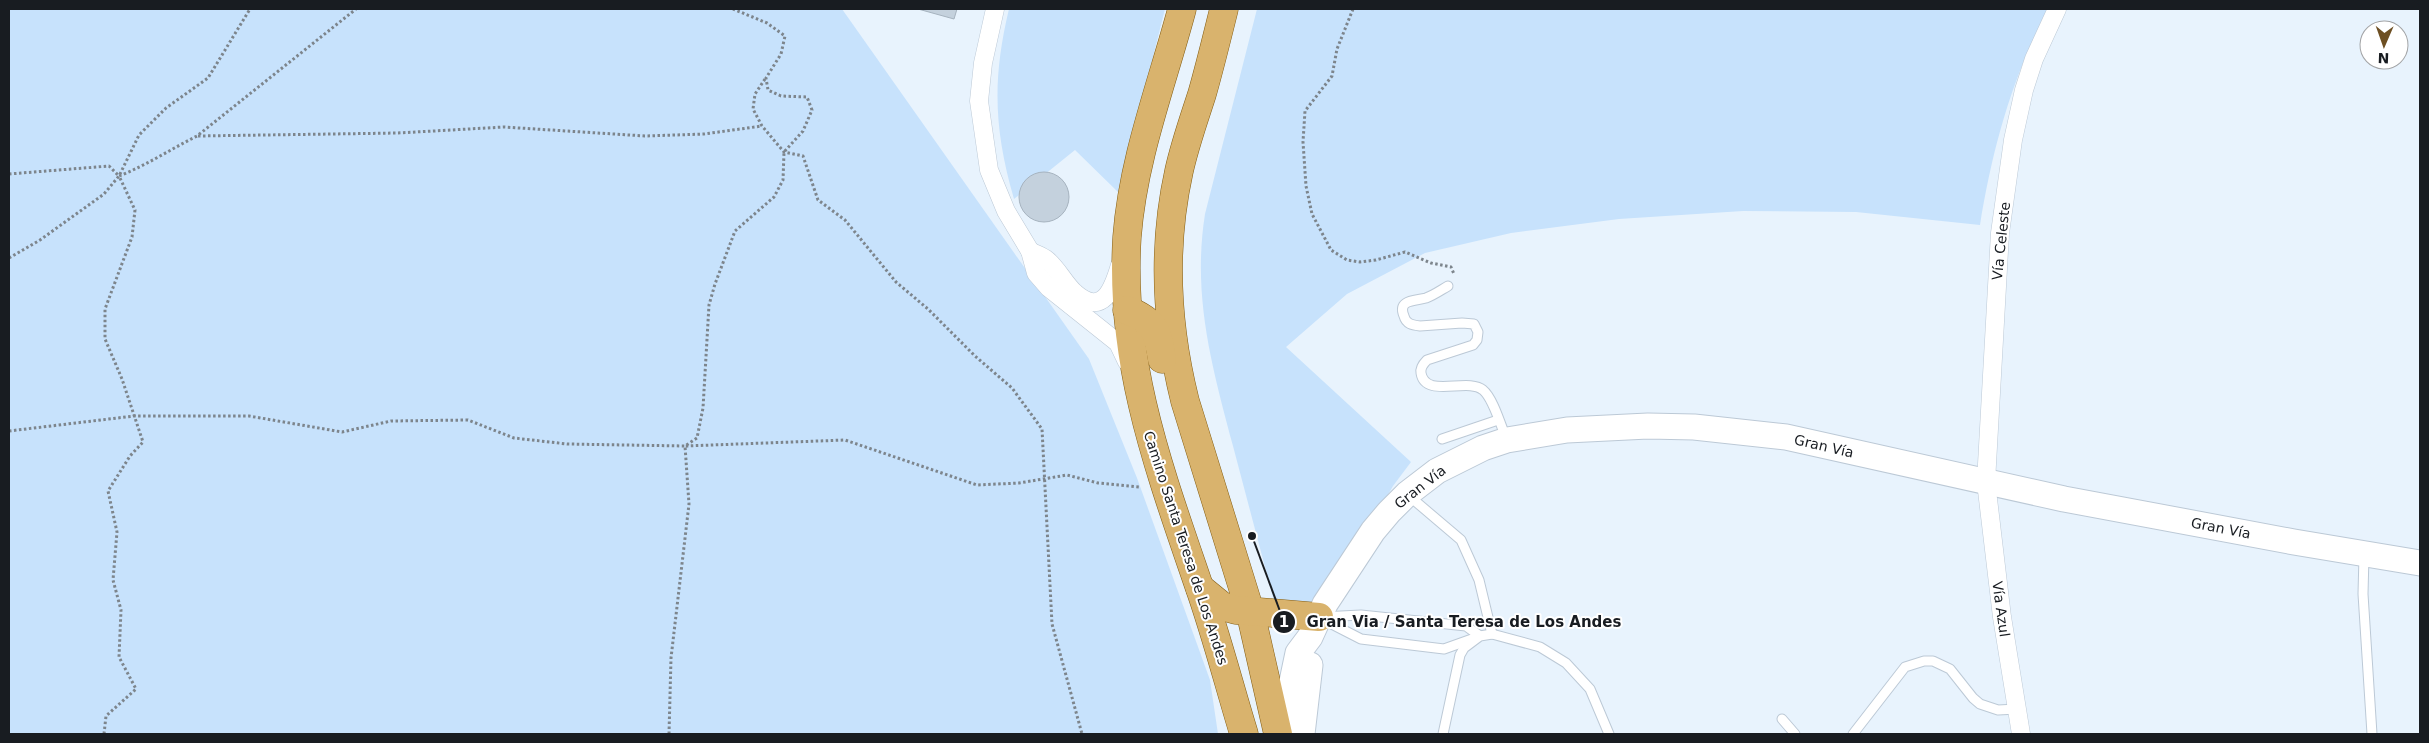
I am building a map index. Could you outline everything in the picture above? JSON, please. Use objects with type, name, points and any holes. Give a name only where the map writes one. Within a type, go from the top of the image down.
[{"type":"main road","name":"Camino Santa Teresa de Los Andes","points":[[1182,9],[1137,167],[1127,236],[1127,310],[1136,382],[1165,490],[1200,588],[1244,734]]},
{"type":"main road","points":[[1224,9],[1179,169],[1171,221],[1168,273],[1169,305],[1178,370],[1250,611],[1279,734]]},
{"type":"main road","points":[[1127,310],[1142,316],[1151,323],[1157,332],[1172,414],[1181,443],[1192,468],[1220,513]]},
{"type":"main road","name":"Gran Vía","points":[[1279,734],[1298,653],[1315,627],[1340,579],[1373,530],[1407,494],[1438,471],[1460,459],[1503,430],[1694,427],[1740,431],[1795,439],[1986,482],[2246,533],[2420,563]]},
{"type":"main road","points":[[1200,588],[1222,606],[1315,627],[1302,734]]},
{"type":"street","points":[[995,9],[983,64],[979,101],[989,170],[1006,212],[1030,251],[1036,272],[1049,288],[1118,343],[1136,382]]},
{"type":"street","name":"Vía Celeste","points":[[1986,482],[2000,233],[2013,140],[2026,82],[2046,30],[2057,9]]},
{"type":"street","points":[[1074,292],[1087,300],[1095,302],[1109,295],[1116,281],[1127,236]]},
{"type":"street","points":[[1030,251],[1047,260],[1074,292],[1088,305],[1127,310]]},
{"type":"street","name":"Vía Azul","points":[[1986,482],[2002,617],[2021,734]]},
{"type":"lane","points":[[1442,439],[1503,430],[1483,390],[1474,385],[1437,387],[1429,385],[1424,381],[1421,373],[1422,364],[1427,360],[1473,345],[1477,340],[1478,332],[1474,324],[1420,326],[1413,325],[1404,319],[1402,311],[1404,304],[1410,300],[1426,298],[1448,286]]},
{"type":"lane","points":[[1407,494],[1461,540],[1479,580],[1492,634]]},
{"type":"lane","points":[[2364,554],[2363,594],[2372,734]]},
{"type":"lane","points":[[1315,627],[1361,615],[1466,626],[1480,636]]},
{"type":"lane","points":[[1315,627],[1361,639],[1444,649],[1480,636],[1492,634],[1540,647],[1566,663],[1590,689],[1609,734]]},
{"type":"lane","points":[[1443,734],[1460,656],[1464,648],[1480,636]]},
{"type":"lane","points":[[1853,734],[1905,667],[1924,661],[1933,661],[1950,669],[1980,704],[1998,710],[2016,709]]},
{"type":"lane","points":[[1782,718],[1795,734]]},
{"type":"path","points":[[9,258],[40,240],[104,194],[119,176],[140,135],[166,108],[208,78],[250,9]]},
{"type":"path","points":[[119,176],[143,167],[168,150],[198,136],[356,9]]},
{"type":"path","points":[[734,9],[767,23],[785,36],[781,54],[755,94],[753,109],[762,126],[784,152],[803,156],[818,200],[845,220],[896,282],[928,309],[975,356],[1012,388],[1042,429],[1052,624],[1082,734]]},
{"type":"path","points":[[1353,9],[1337,49],[1332,76],[1305,111],[1303,142],[1306,186],[1312,214],[1331,250],[1347,260],[1360,262],[1376,260],[1405,252],[1432,263],[1451,267],[1454,273],[1448,286]]},
{"type":"path","points":[[685,446],[697,438],[703,408],[709,305],[735,231],[774,197],[783,180],[784,152],[803,131],[812,110],[807,97],[781,96],[768,90],[766,78]]},
{"type":"path","points":[[198,136],[398,133],[504,127],[645,136],[704,134],[762,126]]},
{"type":"path","points":[[9,174],[110,166],[119,176],[134,210],[132,237],[105,309],[106,339],[122,379],[143,442],[130,456],[108,491],[117,532],[114,580],[121,610],[119,657],[136,689],[106,716],[104,734]]},
{"type":"path","points":[[9,431],[134,416],[249,416],[342,432],[391,421],[468,420],[514,438],[568,444],[685,446],[845,440],[978,485],[1019,483],[1067,475],[1098,484],[1140,487]]},
{"type":"path","points":[[668,734],[671,658],[689,504],[685,446]]},
{"type":"shaded area","points":[[9,9],[842,9],[1089,359],[1137,478],[1210,680],[1218,734],[9,734]]},
{"type":"shaded area","points":[[1009,9],[1165,9],[1119,193],[1075,150],[1014,199],[1002,150],[998,104],[1000,59]]},
{"type":"shaded area","points":[[1257,9],[2048,9],[2024,61],[2005,114],[1997,142],[1980,225],[1856,212],[1743,211],[1619,219],[1511,233],[1425,253],[1347,294],[1286,347],[1411,462],[1393,486],[1321,612],[1275,605],[1211,359],[1203,303],[1201,274],[1205,214]]},
{"type":"building","points":[[918,9],[957,9],[954,19]]},
{"type":"building","points":[[1039,172],[1049,172],[1062,179],[1069,192],[1069,202],[1062,215],[1049,222],[1039,222],[1030,218],[1023,211],[1019,202],[1019,192],[1023,183],[1030,176]]},
{"type":"place","name":"Gran Via / Santa Teresa de Los Andes","points":[[1252,536]]}]
